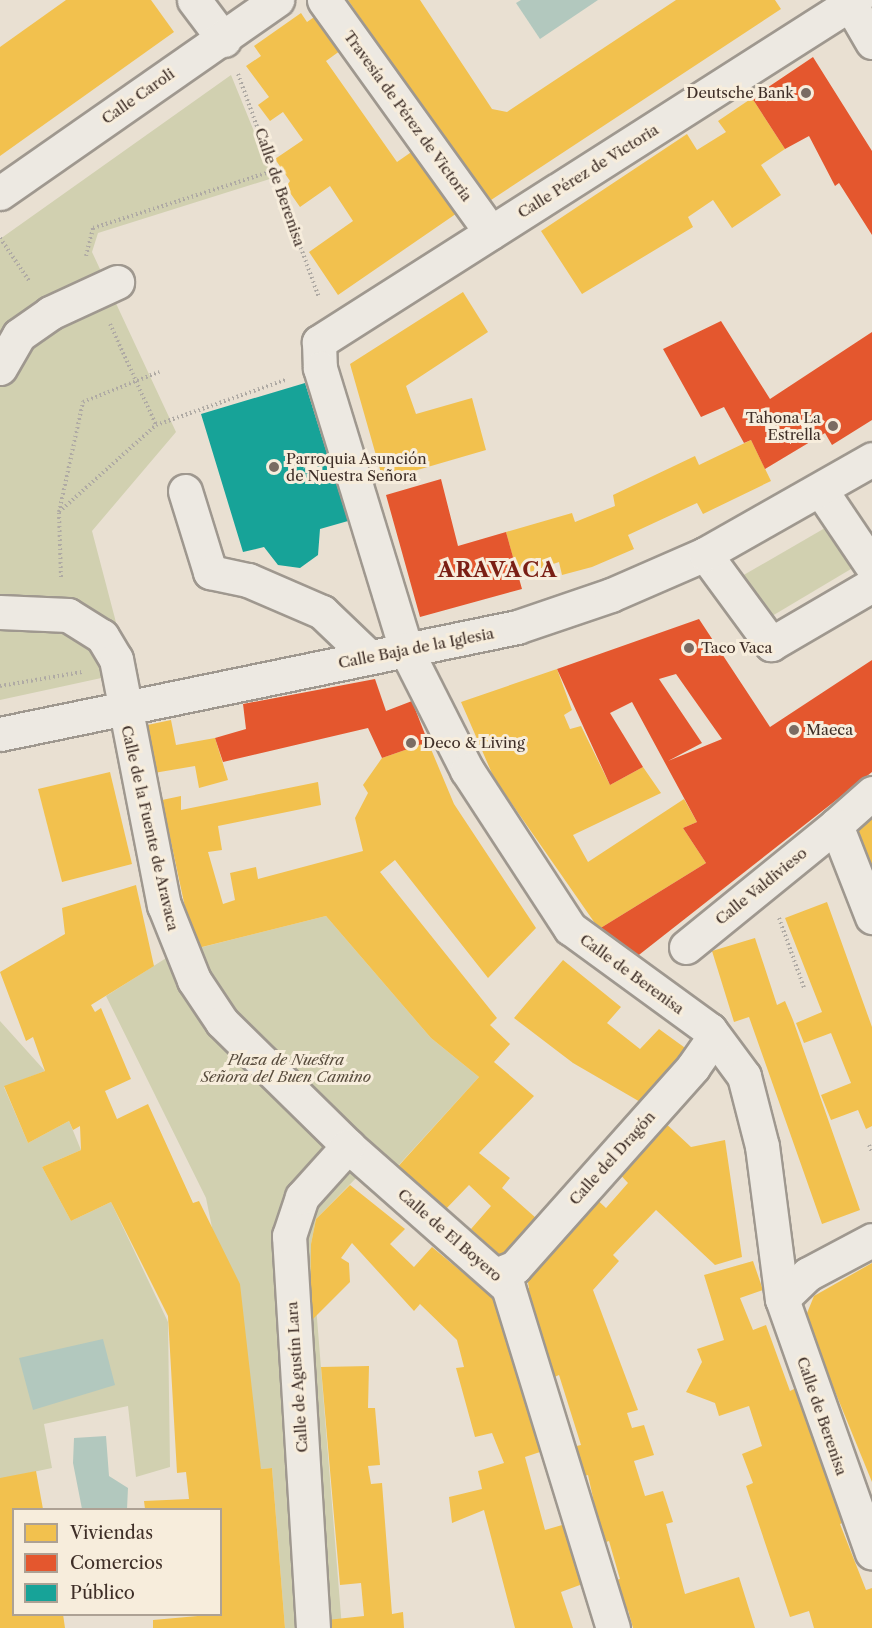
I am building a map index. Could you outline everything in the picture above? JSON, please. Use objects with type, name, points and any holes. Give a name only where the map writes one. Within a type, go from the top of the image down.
[{"type":"street","points":[[195,0],[224,40]]},
{"type":"street","name":"Calle Caroli","points":[[0,193],[224,40],[277,0]]},
{"type":"street","name":"Travesía de Pérez de Victoria","points":[[324,0],[491,232]]},
{"type":"street","points":[[836,6],[872,42]]},
{"type":"street","name":"Calle Pérez de Victoria","points":[[328,345],[491,232],[836,6]]},
{"type":"street","points":[[0,368],[19,335],[50,313],[106,287]]},
{"type":"street","name":"Calle de Berenisa","points":[[328,345],[406,650],[467,770],[570,928],[710,1030],[744,1076],[755,1110],[782,1299],[872,1553]]},
{"type":"street","name":"Calle Baja de la Iglesia","points":[[0,734],[517,627],[611,596],[705,554],[822,492],[872,459]]},
{"type":"street","points":[[185,491],[210,572],[248,580],[322,612],[368,656]]},
{"type":"street","points":[[822,492],[872,566]]},
{"type":"street","points":[[705,554],[771,644],[872,585]]},
{"type":"street","points":[[0,612],[69,615],[102,636],[116,659],[123,707]]},
{"type":"street","name":"Calle de la Fuente de Aravaca","points":[[123,707],[165,905],[194,980]]},
{"type":"street","name":"Calle Valdivieso","points":[[686,947],[872,793]]},
{"type":"street","points":[[836,825],[872,917]]},
{"type":"street","name":"Calle de El Boyero","points":[[194,980],[222,1022],[348,1146],[498,1274],[508,1287],[613,1628]]},
{"type":"street","name":"Calle del Dragón","points":[[498,1274],[515,1267],[693,1067],[711,1041],[710,1030]]},
{"type":"street","name":"Calle de Agustín Lara","points":[[314,1628],[289,1236],[302,1197],[348,1146]]},
{"type":"street","points":[[782,1299],[808,1274],[872,1240]]},
{"type":"path","name":"Calle de Berenisa","points":[[224,40],[276,170],[317,295],[328,345]]},
{"type":"path","points":[[156,425],[135,380],[106,287],[84,264],[93,228],[276,170]]},
{"type":"path","points":[[0,237],[50,313]]},
{"type":"path","points":[[59,512],[156,425],[328,345]]},
{"type":"path","points":[[61,589],[59,512],[83,402],[159,372]]},
{"type":"path","points":[[0,686],[88,671],[116,659]]},
{"type":"path","points":[[767,882],[804,988]]},
{"type":"path","points":[[869,1145],[872,1152]]},
{"type":"green space","points":[[231,75],[273,178],[98,233],[92,252],[176,432],[92,531],[129,672],[0,700],[0,239]]},
{"type":"green space","points":[[825,528],[856,566],[767,619],[735,580]]},
{"type":"green space","name":"Plaza de Nuestra Señora del Buen Camino","points":[[326,916],[431,1038],[479,1077],[377,1189],[360,1174],[316,1219],[311,1244],[342,1628],[285,1628],[272,1468],[261,1469],[206,1198],[106,996],[171,955]]},
{"type":"green space","points":[[0,1021],[45,1071],[4,1087],[28,1143],[69,1121],[81,1150],[42,1167],[71,1221],[111,1202],[168,1322],[170,1467],[136,1477],[128,1406],[44,1424],[52,1468],[0,1479]]},
{"type":"shaded area","points":[[521,0],[598,0],[540,39],[516,3]]},
{"type":"shaded area","points":[[103,1339],[115,1385],[33,1410],[19,1358]]},
{"type":"shaded area","points":[[106,1436],[109,1476],[128,1488],[127,1508],[82,1508],[73,1463],[74,1438]]},
{"type":"building: Viviendas","points":[[66,0],[151,0],[174,32],[0,156],[0,47]]},
{"type":"building: Viviendas","points":[[348,0],[420,0],[492,109],[507,112],[676,0],[775,0],[781,9],[488,202]]},
{"type":"building: Viviendas","points":[[301,13],[307,22],[320,13],[344,48],[326,61],[397,162],[420,146],[463,209],[338,295],[309,252],[353,221],[330,186],[300,207],[286,187],[290,181],[275,159],[303,140],[283,112],[270,121],[258,105],[269,97],[246,66],[261,56],[254,46]]},
{"type":"building: Viviendas","points":[[752,98],[785,149],[761,165],[781,195],[732,228],[713,200],[688,217],[693,227],[582,294],[541,231],[687,134],[697,150],[726,132],[718,121]]},
{"type":"building: Viviendas","points":[[463,292],[488,332],[406,386],[416,414],[472,398],[486,450],[383,480],[350,364]]},
{"type":"building: Viviendas","points":[[751,440],[771,481],[703,514],[697,503],[628,535],[634,549],[592,567],[562,575],[559,562],[518,576],[506,532],[572,513],[575,522],[615,506],[613,495],[695,456],[699,465]]},
{"type":"building: Viviendas","points":[[557,669],[572,710],[564,715],[570,729],[581,726],[610,785],[643,767],[661,793],[573,835],[588,862],[684,799],[697,822],[683,828],[706,863],[599,929],[494,778],[461,702]]},
{"type":"building: Viviendas","points":[[171,720],[176,745],[215,738],[228,780],[199,788],[195,766],[148,774],[138,727]]},
{"type":"building: Viviendas","points":[[428,742],[454,804],[536,928],[488,978],[395,860],[380,872],[497,1018],[490,1025],[510,1044],[494,1062],[534,1096],[479,1153],[510,1178],[502,1188],[536,1218],[502,1257],[471,1229],[491,1206],[469,1185],[443,1212],[394,1171],[479,1077],[431,1038],[326,916],[194,949],[162,800],[181,796],[181,810],[318,782],[321,805],[218,826],[222,850],[208,852],[223,904],[235,900],[230,873],[256,867],[258,879],[363,851],[355,818],[368,793],[363,785],[382,758]]},
{"type":"building: Viviendas","points":[[110,772],[132,864],[62,882],[38,789]]},
{"type":"building: Viviendas","points":[[872,817],[872,870],[857,829]]},
{"type":"building: Viviendas","points":[[136,885],[154,966],[91,1005],[95,1012],[101,1008],[131,1079],[105,1091],[117,1119],[148,1104],[193,1203],[199,1201],[240,1284],[261,1469],[272,1468],[285,1628],[153,1628],[153,1620],[222,1616],[222,1508],[145,1508],[144,1501],[189,1499],[186,1472],[177,1473],[168,1316],[111,1202],[71,1221],[42,1167],[81,1150],[80,1126],[73,1130],[69,1121],[28,1143],[4,1086],[45,1071],[33,1037],[26,1041],[0,972],[65,934],[62,908]]},
{"type":"building: Viviendas","points":[[827,902],[872,1027],[872,1126],[866,1129],[858,1110],[831,1120],[821,1095],[851,1083],[831,1033],[804,1043],[796,1023],[822,1012],[785,918]]},
{"type":"building: Viviendas","points":[[755,938],[777,1005],[785,1001],[793,1020],[860,1210],[822,1224],[749,1017],[734,1022],[712,951]]},
{"type":"building: Viviendas","points":[[563,960],[621,1007],[607,1023],[640,1049],[659,1029],[688,1050],[642,1103],[573,1063],[514,1018]]},
{"type":"building: Viviendas","points":[[661,1119],[691,1147],[725,1140],[742,1257],[715,1265],[656,1210],[613,1255],[619,1261],[593,1290],[638,1410],[627,1413],[632,1428],[644,1425],[654,1455],[634,1461],[645,1496],[663,1491],[673,1522],[666,1524],[685,1594],[739,1577],[755,1628],[633,1628],[628,1610],[621,1612],[613,1581],[620,1579],[609,1541],[603,1543],[588,1475],[581,1477],[572,1447],[581,1445],[559,1375],[550,1379],[525,1289],[529,1288],[526,1272],[592,1195],[606,1208],[628,1183],[614,1168]]},
{"type":"building: Viviendas","points":[[350,1185],[405,1229],[390,1244],[414,1267],[432,1247],[499,1303],[549,1449],[525,1457],[545,1530],[569,1523],[588,1582],[561,1592],[573,1628],[515,1628],[484,1510],[452,1523],[449,1497],[482,1489],[478,1471],[504,1463],[492,1433],[475,1437],[456,1368],[464,1367],[457,1340],[420,1304],[414,1311],[352,1243],[341,1258],[349,1263],[350,1282],[310,1322],[311,1244],[316,1219]]},
{"type":"building: Viviendas","points":[[753,1261],[763,1290],[740,1298],[753,1330],[766,1325],[790,1391],[796,1388],[847,1521],[840,1524],[866,1590],[872,1588],[872,1628],[814,1628],[809,1611],[790,1617],[746,1486],[753,1483],[742,1454],[762,1446],[749,1406],[719,1416],[715,1403],[686,1392],[702,1362],[697,1349],[724,1340],[704,1275]]},
{"type":"building: Viviendas","points":[[872,1263],[872,1482],[805,1318],[814,1296]]},
{"type":"building: Viviendas","points":[[369,1366],[368,1408],[375,1408],[380,1465],[368,1466],[371,1484],[382,1483],[392,1614],[403,1612],[404,1628],[328,1628],[327,1620],[364,1616],[361,1583],[340,1585],[321,1367]]},
{"type":"building: Viviendas","points":[[36,1471],[43,1508],[12,1508],[12,1616],[63,1616],[65,1628],[0,1628],[0,1478]]},
{"type":"building: Comercios","points":[[813,57],[872,151],[872,235],[839,183],[835,186],[809,136],[785,149],[752,98]]},
{"type":"building: Comercios","points":[[721,321],[770,399],[872,332],[872,420],[832,445],[825,433],[765,469],[751,440],[744,443],[724,407],[701,417],[663,349]]},
{"type":"building: Comercios","points":[[441,479],[458,546],[506,532],[522,589],[420,617],[386,495]]},
{"type":"building: Comercios","points":[[699,619],[770,727],[872,660],[872,772],[635,958],[599,929],[706,863],[683,828],[697,822],[632,702],[610,713],[643,767],[610,785],[557,669]],"holes":[[[676,674],[722,739],[668,761],[702,743],[659,679]]]},
{"type":"building: Comercios","points":[[375,679],[386,711],[412,701],[428,742],[382,758],[368,728],[223,762],[215,738],[246,729],[243,704]]},
{"type":"building: Público","name":"Parroquia Asunción de Nuestra Señora","points":[[305,383],[348,521],[320,529],[318,555],[300,568],[278,565],[264,547],[243,552],[201,414]]},
{"type":"place","name":"Deutsche Bank","points":[[806,93]]},
{"type":"place","name":"Tahona La Estrella","points":[[833,426]]},
{"type":"place","name":"Parroquia Asunción de Nuestra Señora","points":[[274,467]]},
{"type":"place","name":"Taco Vaca","points":[[689,648]]},
{"type":"place","name":"Maeca","points":[[794,730]]},
{"type":"place","name":"Deco & Living","points":[[411,743]]},
{"type":"district","name":"ARAVACA","points":[[498,570]]}]
